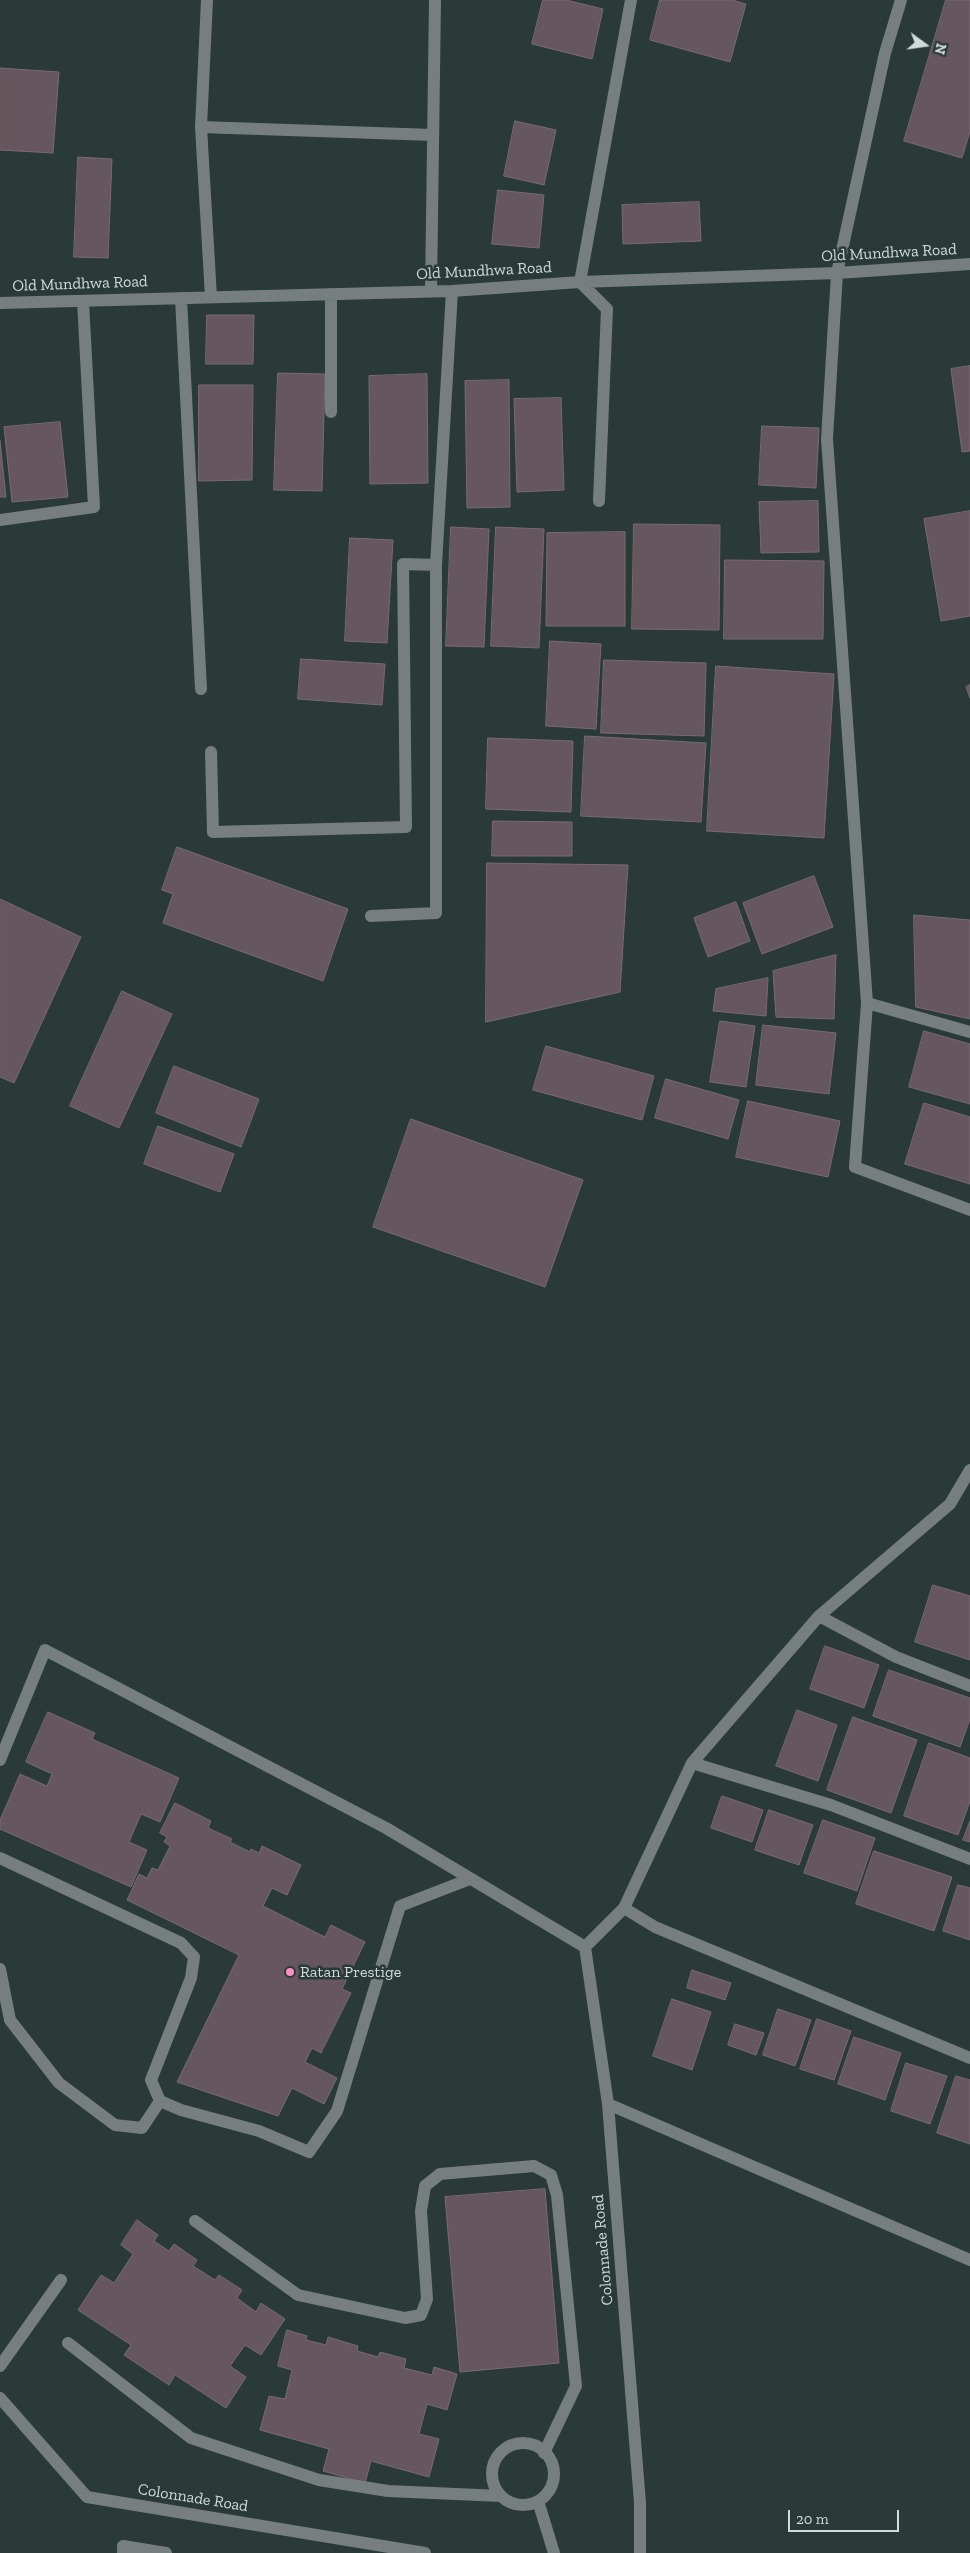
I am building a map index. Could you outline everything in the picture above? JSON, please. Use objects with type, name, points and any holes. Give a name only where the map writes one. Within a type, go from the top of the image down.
[{"type":"street","points":[[207,0],[201,127],[211,297]]},
{"type":"street","points":[[430,291],[435,0]]},
{"type":"street","points":[[599,501],[607,309],[580,282],[631,0]]},
{"type":"street","points":[[901,0],[885,53],[837,273],[827,439],[867,1002],[855,1167],[970,1210]]},
{"type":"street","points":[[201,127],[433,135]]},
{"type":"street","name":"Old Mundhwa Road","points":[[0,302],[452,291],[580,282],[837,273],[970,264]]},
{"type":"street","points":[[371,916],[436,913],[436,564],[452,291]]},
{"type":"street","points":[[331,294],[331,412]]},
{"type":"street","points":[[181,298],[201,689]]},
{"type":"street","points":[[0,520],[94,507],[83,301]]},
{"type":"street","points":[[211,752],[213,832],[406,827],[403,564],[436,564]]},
{"type":"street","points":[[867,1002],[970,1032]]},
{"type":"street","points":[[0,1760],[45,1650],[386,1828],[585,1947],[624,1908],[692,1763],[819,1616],[950,1504],[970,1470]]},
{"type":"street","points":[[819,1616],[896,1657],[970,1686]]},
{"type":"street","points":[[692,1763],[831,1805],[970,1859]]},
{"type":"street","points":[[0,1858],[182,1943],[194,1957],[190,1978],[151,2080],[160,2101],[181,2110],[259,2131],[309,2152],[337,2111],[400,1906],[470,1878]]},
{"type":"street","points":[[624,1908],[655,1926],[970,2058]]},
{"type":"street","name":"Colonnade Road","points":[[585,1947],[608,2104],[640,2503],[640,2553]]},
{"type":"street","points":[[0,1969],[10,2020],[60,2083],[115,2125],[142,2128],[160,2101]]},
{"type":"street","points":[[608,2104],[970,2260]]},
{"type":"street","points":[[195,2221],[298,2295],[405,2318],[421,2315],[427,2299],[421,2211],[425,2186],[440,2174],[534,2166],[551,2175],[558,2194],[576,2386],[544,2453]]},
{"type":"street","points":[[0,2366],[61,2280]]},
{"type":"street","points":[[68,2343],[191,2438],[319,2480],[388,2491],[501,2496]]},
{"type":"street","name":"Colonnade Road","points":[[0,2398],[87,2497],[425,2553]]},
{"type":"street","points":[[522,2444],[533,2445],[544,2453],[552,2467],[553,2477],[546,2495],[538,2501],[520,2505],[510,2503],[501,2496],[492,2478],[496,2458],[503,2450],[522,2444]]},
{"type":"street","points":[[538,2501],[554,2553]]},
{"type":"street","points":[[123,2553],[123,2546],[166,2553]]},
{"type":"building","points":[[543,0],[566,0],[603,9],[592,59],[532,44]]},
{"type":"building","points":[[660,0],[732,0],[746,4],[730,62],[650,40]]},
{"type":"building","points":[[946,0],[970,0],[970,131],[962,158],[904,141]]},
{"type":"building","points":[[0,68],[59,72],[53,153],[0,150]]},
{"type":"building","points":[[515,121],[556,130],[544,185],[504,176]]},
{"type":"building","points":[[78,157],[112,159],[108,258],[74,257]]},
{"type":"building","points":[[498,190],[544,195],[539,248],[492,244]]},
{"type":"building","points":[[699,202],[701,241],[623,244],[622,205]]},
{"type":"building","points":[[207,315],[254,315],[253,364],[206,364]]},
{"type":"building","points":[[970,366],[970,451],[962,452],[951,369]]},
{"type":"building","points":[[278,373],[325,374],[322,491],[274,490]]},
{"type":"building","points":[[427,374],[428,483],[370,484],[369,376]]},
{"type":"building","points":[[509,380],[510,507],[467,508],[465,381]]},
{"type":"building","points":[[199,385],[253,385],[252,480],[199,481]]},
{"type":"building","points":[[561,398],[564,490],[517,492],[514,399]]},
{"type":"building","points":[[60,422],[68,497],[12,502],[4,427]]},
{"type":"building","points":[[762,426],[819,428],[816,488],[759,485]]},
{"type":"building","points":[[0,441],[6,497],[0,497]]},
{"type":"building","points":[[818,501],[819,552],[761,553],[759,502]]},
{"type":"building","points":[[970,511],[970,616],[941,621],[924,519]]},
{"type":"building","points":[[634,524],[720,525],[719,630],[632,629]]},
{"type":"building","points":[[451,527],[489,529],[484,647],[446,646]]},
{"type":"building","points":[[496,527],[544,529],[539,648],[491,646]]},
{"type":"building","points":[[625,532],[625,626],[546,626],[547,533]]},
{"type":"building","points":[[350,538],[393,540],[387,643],[345,641]]},
{"type":"building","points":[[725,560],[824,561],[823,639],[724,639]]},
{"type":"building","points":[[550,641],[601,644],[596,729],[546,726]]},
{"type":"building","points":[[301,659],[385,664],[382,705],[298,699]]},
{"type":"building","points":[[604,660],[706,663],[704,736],[601,733]]},
{"type":"building","points":[[716,666],[834,674],[824,838],[707,831]]},
{"type":"building","points":[[970,685],[970,698],[966,687]]},
{"type":"building","points":[[585,736],[706,743],[701,822],[581,816]]},
{"type":"building","points":[[488,738],[573,741],[571,812],[486,809]]},
{"type":"building","points":[[493,821],[572,822],[572,856],[492,856]]},
{"type":"building","points":[[177,847],[348,909],[323,981],[163,923],[173,894],[162,890]]},
{"type":"building","points":[[487,863],[628,865],[620,992],[486,1022]]},
{"type":"building","points":[[814,876],[833,927],[762,954],[743,903]]},
{"type":"building","points":[[0,899],[81,937],[14,1083],[0,1077]]},
{"type":"building","points":[[736,902],[750,941],[708,957],[694,918]]},
{"type":"building","points":[[914,915],[970,920],[970,1019],[916,1007]]},
{"type":"building","points":[[836,955],[834,1019],[776,1017],[773,971]]},
{"type":"building","points":[[768,978],[766,1016],[713,1011],[716,989]]},
{"type":"building","points":[[122,991],[172,1014],[119,1128],[70,1106]]},
{"type":"building","points":[[720,1021],[755,1026],[746,1087],[710,1082]]},
{"type":"building","points":[[763,1025],[836,1033],[829,1094],[756,1085]]},
{"type":"building","points":[[924,1031],[970,1044],[970,1104],[909,1087]]},
{"type":"building","points":[[546,1046],[654,1076],[642,1120],[533,1090]]},
{"type":"building","points":[[174,1066],[259,1099],[241,1147],[156,1113]]},
{"type":"building","points":[[666,1079],[739,1100],[728,1139],[655,1118]]},
{"type":"building","points":[[748,1101],[840,1121],[828,1177],[736,1157]]},
{"type":"building","points":[[924,1103],[970,1117],[970,1184],[905,1164]]},
{"type":"building","points":[[411,1119],[583,1180],[545,1287],[373,1227]]},
{"type":"building","points":[[158,1126],[234,1154],[220,1192],[144,1164]]},
{"type":"building","points":[[933,1585],[970,1596],[970,1660],[915,1642]]},
{"type":"building","points":[[825,1646],[879,1665],[864,1708],[810,1689]]},
{"type":"building","points":[[889,1670],[970,1698],[970,1719],[960,1747],[873,1716]]},
{"type":"building","points":[[797,1710],[837,1725],[818,1781],[776,1766]]},
{"type":"building","points":[[48,1712],[95,1733],[92,1739],[179,1778],[160,1822],[141,1814],[129,1842],[147,1850],[131,1887],[0,1829],[0,1820],[20,1774],[47,1786],[52,1774],[26,1762]]},
{"type":"building","points":[[853,1717],[917,1740],[891,1813],[827,1790]]},
{"type":"building","points":[[929,1743],[970,1758],[970,1801],[958,1835],[904,1816]]},
{"type":"building","points":[[722,1796],[763,1810],[752,1842],[711,1828]]},
{"type":"building","name":"Ratan Prestige","points":[[175,1803],[211,1821],[208,1828],[232,1839],[230,1842],[250,1852],[251,1849],[259,1853],[262,1846],[301,1865],[287,1895],[272,1888],[263,1906],[325,1937],[331,1925],[365,1942],[342,1989],[351,1993],[321,2053],[312,2048],[305,2062],[337,2078],[324,2104],[292,2088],[278,2116],[177,2082],[239,1955],[127,1900],[139,1874],[147,1878],[152,1868],[158,1870],[170,1846],[164,1842],[167,1837],[160,1833]]},
{"type":"building","points":[[769,1810],[813,1825],[799,1865],[755,1850]]},
{"type":"building","points":[[823,1820],[875,1838],[857,1891],[804,1873]]},
{"type":"building","points":[[970,1821],[970,1842],[963,1840]]},
{"type":"building","points":[[874,1851],[952,1877],[934,1931],[856,1904]]},
{"type":"building","points":[[958,1885],[970,1888],[970,1940],[943,1931]]},
{"type":"building","points":[[692,1970],[731,1983],[725,2000],[687,1988]]},
{"type":"building","points":[[672,1999],[711,2012],[692,2070],[653,2056]]},
{"type":"building","points":[[778,2009],[811,2020],[795,2066],[763,2055]]},
{"type":"building","points":[[817,2019],[851,2031],[834,2080],[800,2069]]},
{"type":"building","points":[[735,2024],[764,2033],[756,2055],[728,2045]]},
{"type":"building","points":[[854,2037],[901,2053],[885,2100],[838,2084]]},
{"type":"building","points":[[906,2063],[947,2076],[930,2124],[891,2111]]},
{"type":"building","points":[[956,2076],[970,2080],[970,2144],[937,2133]]},
{"type":"building","points":[[545,2189],[559,2363],[460,2372],[445,2197]]},
{"type":"building","points":[[137,2220],[158,2235],[154,2241],[169,2251],[174,2244],[197,2260],[193,2266],[215,2280],[219,2275],[242,2290],[237,2298],[256,2312],[261,2303],[285,2319],[261,2355],[245,2345],[230,2366],[246,2377],[226,2408],[175,2375],[169,2385],[124,2355],[131,2345],[78,2310],[101,2275],[114,2283],[133,2254],[121,2245]]},
{"type":"building","points":[[287,2330],[307,2336],[306,2340],[326,2345],[328,2337],[358,2346],[357,2351],[378,2357],[380,2352],[406,2359],[404,2368],[432,2375],[434,2367],[457,2374],[447,2410],[427,2404],[419,2434],[439,2439],[429,2477],[371,2461],[365,2483],[323,2471],[329,2449],[260,2430],[269,2396],[285,2399],[292,2370],[278,2366]]},
{"type":"place","name":"Ratan Prestige","points":[[290,1972]]}]
